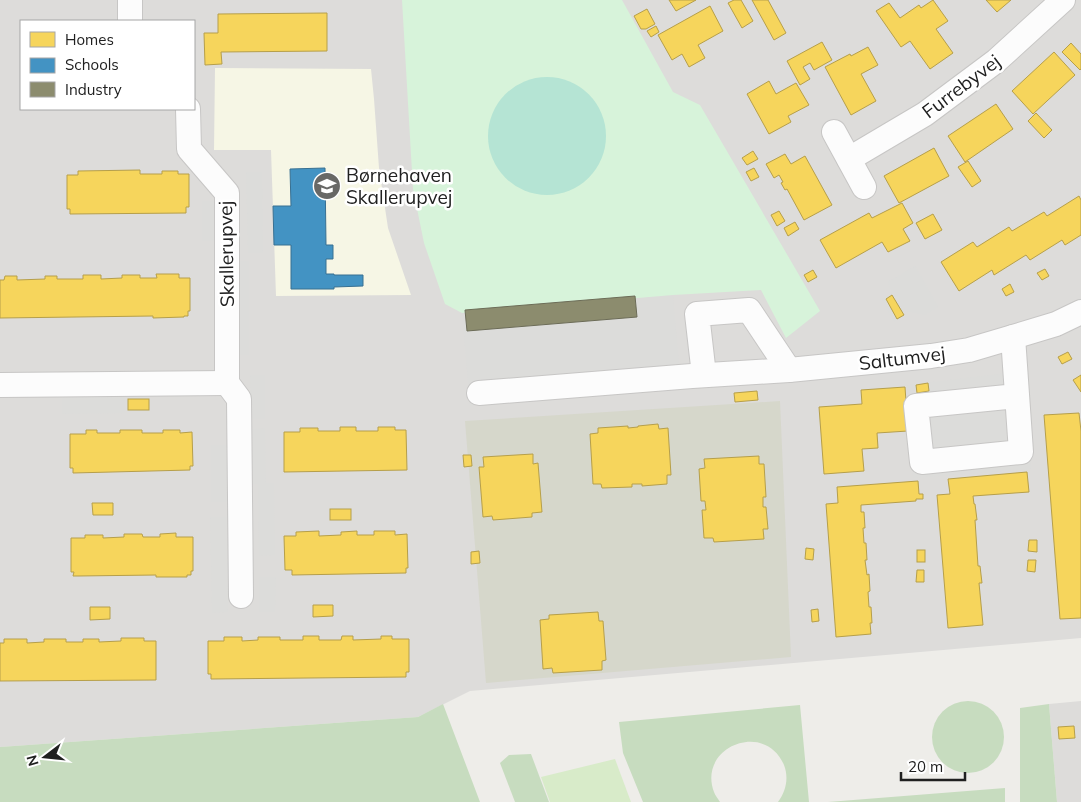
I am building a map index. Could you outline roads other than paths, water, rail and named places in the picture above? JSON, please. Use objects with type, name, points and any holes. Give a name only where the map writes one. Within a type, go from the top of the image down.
[{"type":"street","points":[[130,0],[130,20]]},
{"type":"street","name":"Furrebyvej","points":[[849,159],[925,114],[996,61],[1063,0]]},
{"type":"street","name":"Skallerupvej","points":[[188,110],[189,149],[227,193],[227,383],[239,399],[241,596]]},
{"type":"street","points":[[834,132],[864,187]]},
{"type":"street","points":[[704,375],[698,314],[748,310],[790,370]]},
{"type":"street","name":"Saltumvej","points":[[479,392],[790,370],[931,356],[969,350],[1056,324],[1081,312]]},
{"type":"street","points":[[1013,337],[1021,452],[922,462],[916,406],[1017,396]]},
{"type":"street","points":[[0,385],[227,383]]},
{"type":"place","name":"Børnehaven Skallerupvej","points":[[327,186]]}]
